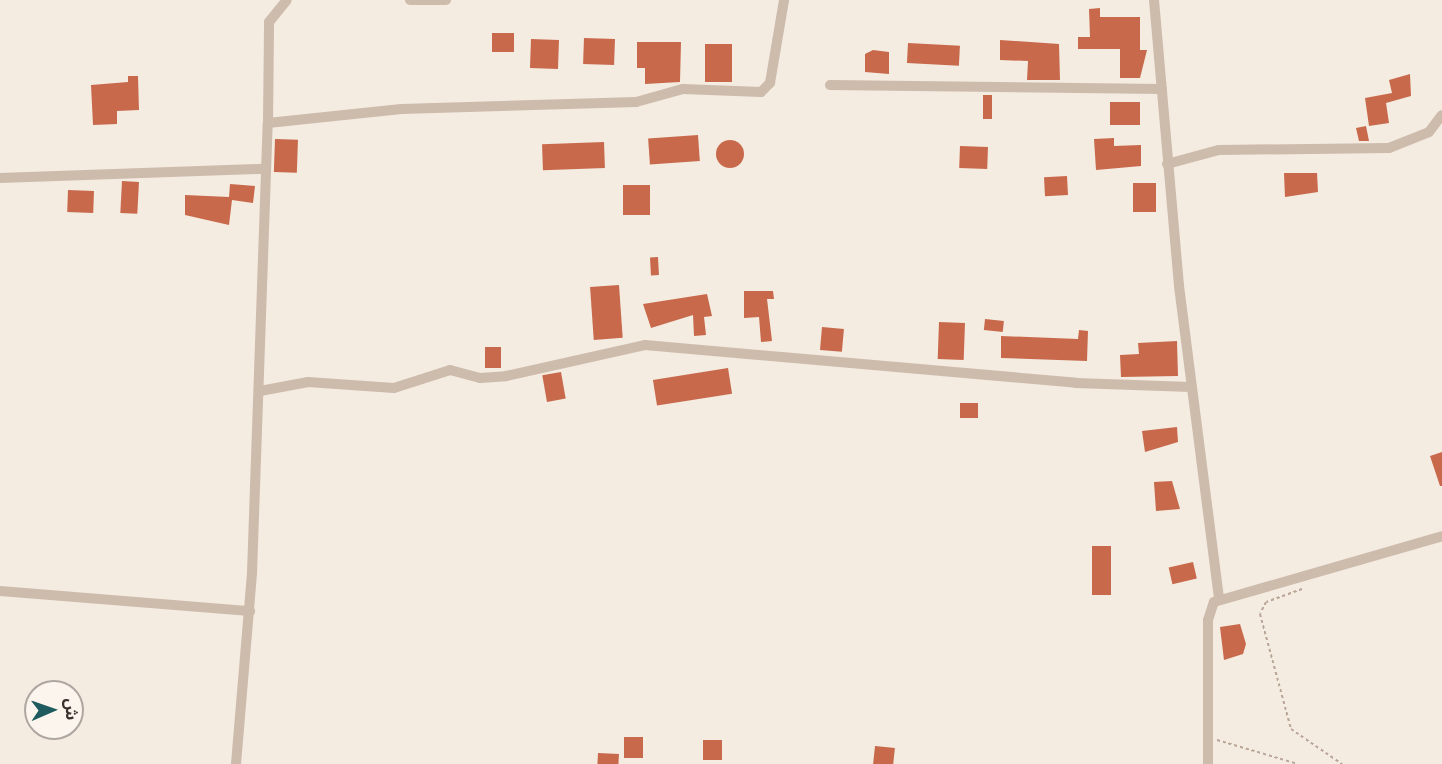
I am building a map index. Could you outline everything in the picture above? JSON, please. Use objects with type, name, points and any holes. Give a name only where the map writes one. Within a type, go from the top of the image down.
[{"type":"street","points":[[236,764],[250,611],[260,391],[269,22],[287,0]]},
{"type":"street","points":[[410,0],[446,0]]},
{"type":"street","points":[[268,123],[400,109],[636,102],[683,88],[761,92],[770,83],[784,0]]},
{"type":"street","points":[[1154,0],[1167,164],[1191,387],[1219,598]]},
{"type":"street","points":[[830,85],[1162,89]]},
{"type":"street","points":[[1167,164],[1218,150],[1389,148],[1429,132],[1442,115]]},
{"type":"street","points":[[0,178],[264,169]]},
{"type":"street","points":[[260,391],[308,382],[394,388],[450,370],[480,378],[506,376],[645,345],[1076,383],[1191,387]]},
{"type":"street","points":[[1208,764],[1208,614],[1219,598],[1442,536]]},
{"type":"street","points":[[0,591],[250,611]]},
{"type":"path","points":[[1302,574],[1302,589],[1266,602],[1260,614],[1291,729],[1342,764]]},
{"type":"path","points":[[1208,738],[1298,764]]},
{"type":"building","points":[[1100,8],[1100,17],[1140,17],[1140,50],[1147,50],[1140,78],[1120,78],[1120,49],[1078,49],[1078,37],[1090,37],[1089,9]]},
{"type":"building","points":[[492,33],[514,33],[514,52],[492,52]]},
{"type":"building","points":[[584,38],[615,39],[614,65],[583,64]]},
{"type":"building","points":[[531,39],[559,40],[558,69],[530,68]]},
{"type":"building","points":[[1000,40],[1059,44],[1060,80],[1027,80],[1028,61],[1000,60]]},
{"type":"building","points":[[637,42],[681,42],[680,82],[645,84],[645,68],[637,68]]},
{"type":"building","points":[[908,43],[960,46],[959,66],[907,63]]},
{"type":"building","points":[[705,44],[732,44],[732,82],[705,82]]},
{"type":"building","points":[[873,50],[889,52],[889,74],[865,72],[865,54]]},
{"type":"building","points":[[1410,74],[1411,96],[1386,103],[1389,123],[1369,126],[1365,98],[1392,93],[1389,80]]},
{"type":"building","points":[[128,76],[138,76],[139,110],[117,111],[117,124],[93,125],[91,85],[128,82]]},
{"type":"building","points":[[983,95],[992,95],[992,119],[983,119]]},
{"type":"building","points":[[1110,102],[1140,102],[1140,125],[1110,125]]},
{"type":"building","points":[[1366,126],[1369,141],[1359,141],[1356,128]]},
{"type":"building","points":[[698,135],[700,161],[650,164],[648,138]]},
{"type":"building","points":[[1114,138],[1114,146],[1141,145],[1141,166],[1096,170],[1094,139]]},
{"type":"building","points":[[275,139],[298,140],[297,173],[274,172]]},
{"type":"building","points":[[730,140],[740,144],[744,154],[740,164],[730,168],[720,164],[716,154],[720,144]]},
{"type":"building","points":[[604,142],[605,168],[543,170],[542,144]]},
{"type":"building","points":[[960,146],[988,147],[987,169],[959,168]]},
{"type":"building","points":[[1284,173],[1317,173],[1318,192],[1285,197]]},
{"type":"building","points":[[1067,176],[1068,195],[1045,196],[1044,177]]},
{"type":"building","points":[[122,181],[139,182],[137,214],[120,213]]},
{"type":"building","points":[[1133,183],[1156,183],[1156,212],[1133,212]]},
{"type":"building","points":[[230,184],[255,186],[253,203],[232,200],[229,225],[185,215],[185,195],[229,197]]},
{"type":"building","points":[[623,185],[650,185],[650,215],[623,215]]},
{"type":"building","points":[[68,190],[94,191],[93,213],[67,212]]},
{"type":"building","points":[[650,257],[658,257],[659,275],[651,275]]},
{"type":"building","points":[[619,285],[623,338],[594,340],[590,287]]},
{"type":"building","points":[[744,291],[773,291],[774,299],[767,299],[772,341],[761,342],[759,317],[744,318]]},
{"type":"building","points":[[707,294],[712,316],[704,317],[706,335],[694,336],[693,315],[651,328],[643,304]]},
{"type":"building","points":[[985,319],[1004,321],[1003,332],[984,330]]},
{"type":"building","points":[[939,322],[965,323],[964,360],[938,359]]},
{"type":"building","points":[[822,327],[844,329],[842,352],[820,350]]},
{"type":"building","points":[[1079,330],[1088,331],[1087,361],[1001,358],[1001,336],[1078,339]]},
{"type":"building","points":[[1177,341],[1178,376],[1121,377],[1120,355],[1139,354],[1138,343]]},
{"type":"building","points":[[485,347],[501,347],[501,368],[485,368]]},
{"type":"building","points":[[728,368],[732,394],[657,406],[653,380]]},
{"type":"building","points":[[561,372],[566,399],[547,402],[542,375]]},
{"type":"building","points":[[960,403],[978,403],[978,418],[960,418]]},
{"type":"building","points":[[1177,427],[1178,442],[1145,452],[1142,431]]},
{"type":"building","points":[[1442,452],[1442,486],[1440,486],[1430,456]]},
{"type":"building","points":[[1172,481],[1180,509],[1156,511],[1154,482]]},
{"type":"building","points":[[1092,546],[1111,546],[1111,595],[1092,595]]},
{"type":"building","points":[[1193,562],[1197,579],[1172,584],[1169,568]]},
{"type":"building","points":[[1240,624],[1246,644],[1243,654],[1224,660],[1220,627]]},
{"type":"building","points":[[624,737],[643,737],[643,758],[624,758]]},
{"type":"building","points":[[703,740],[722,740],[722,760],[703,760]]},
{"type":"building","points":[[875,746],[895,748],[893,764],[873,764]]},
{"type":"building","points":[[598,753],[619,754],[618,764],[597,764]]}]
